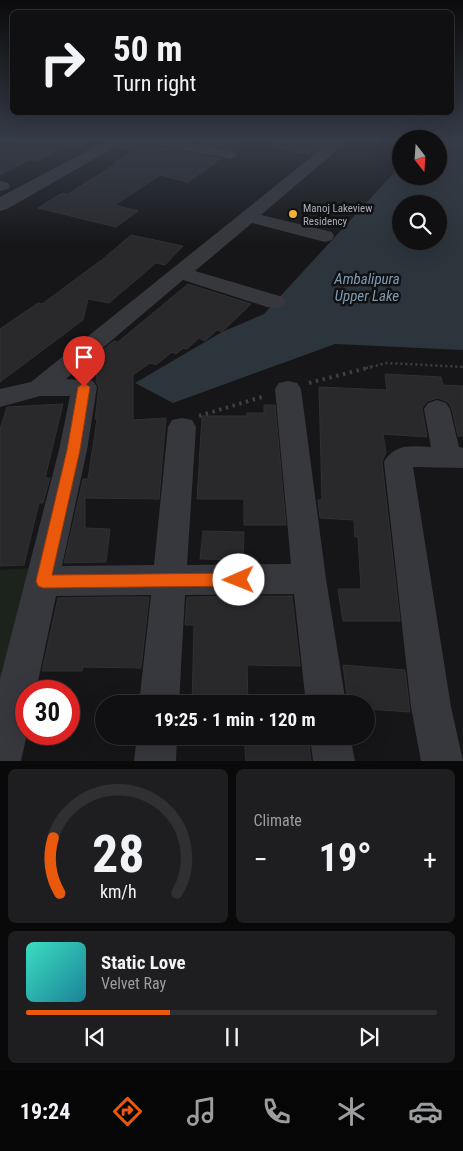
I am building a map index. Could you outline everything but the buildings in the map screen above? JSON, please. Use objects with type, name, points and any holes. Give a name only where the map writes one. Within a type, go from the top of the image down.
[{"type":"street","points":[[0,205],[55,175]]},
{"type":"street","points":[[40,388],[298,175]]},
{"type":"street","points":[[246,216],[325,236]]},
{"type":"street","points":[[178,272],[275,302]]},
{"type":"street","points":[[0,398],[40,388],[84,387],[73,450],[0,761]]},
{"type":"street","points":[[288,389],[309,579],[325,695]]},
{"type":"street","points":[[437,409],[455,457],[404,456],[398,462],[431,707],[442,761]]},
{"type":"street","points":[[160,695],[182,428]]},
{"type":"street","points":[[43,581],[309,579]]},
{"type":"street","points":[[155,761],[156,745]]},
{"type":"street","points":[[331,745],[334,761]]},
{"type":"path","points":[[182,428],[204,413],[387,362],[463,367]]},
{"type":"shaded area","points":[[29,568],[0,689],[0,570]]},
{"type":"water","name":"Ambalipura Upper Lake","points":[[392,175],[392,185],[447,185],[447,175],[463,175],[463,350],[335,344],[173,403],[135,383],[222,332],[264,314]]},
{"type":"place","name":"Manoj Lakeview Residency","points":[[293,214]]},
{"type":"route","points":[[84,387],[73,450],[43,581],[239,580]]}]
